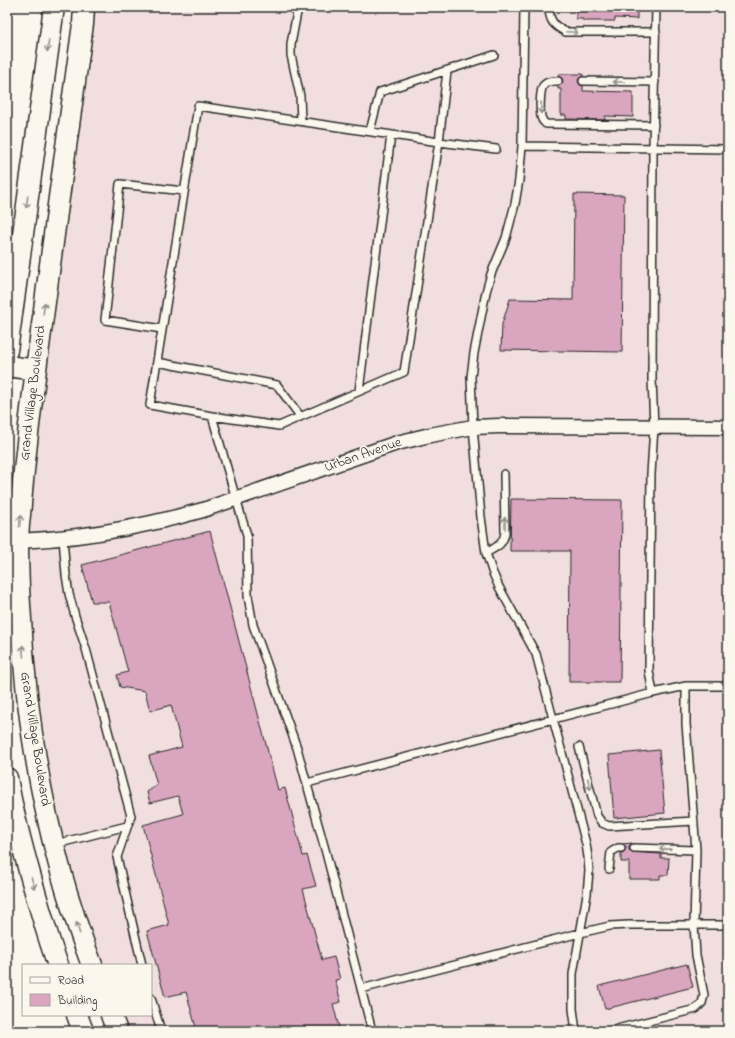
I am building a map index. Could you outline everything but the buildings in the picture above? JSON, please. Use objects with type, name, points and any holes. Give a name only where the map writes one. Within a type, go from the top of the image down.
[{"type":"street","points":[[7,351],[54,7]]},
{"type":"street","name":"Grand Village Boulevard","points":[[84,7],[83,24],[61,178],[23,476],[13,541],[19,581],[27,701],[34,750],[44,802],[61,873],[92,964]]},
{"type":"street","points":[[31,174],[61,178]]},
{"type":"street","points":[[7,366],[36,370]]},
{"type":"street","name":"Urban Avenue","points":[[13,541],[63,538],[140,526],[203,510],[397,443],[472,427],[728,427]]},
{"type":"street","points":[[7,778],[23,851],[58,964]]},
{"type":"street","points":[[23,851],[54,845]]},
{"type":"street","points":[[77,1016],[83,1031]]},
{"type":"street","points":[[111,1016],[117,1031]]},
{"type":"lane","points":[[298,7],[291,44],[291,55],[300,96],[300,121]]},
{"type":"lane","points":[[524,7],[522,146],[519,180],[515,204],[506,238],[486,292],[474,353],[471,377],[472,427],[486,553],[499,588],[536,654],[586,844],[589,872],[587,894],[572,986],[576,1031]]},
{"type":"lane","points":[[549,7],[552,22],[566,32],[656,32]]},
{"type":"lane","points":[[653,693],[649,671],[651,474],[654,427],[652,379],[656,7]]},
{"type":"lane","points":[[370,132],[380,92],[494,55]]},
{"type":"lane","points":[[446,71],[439,142],[404,372],[279,426],[150,405],[198,106],[439,142],[496,149]]},
{"type":"lane","points":[[558,81],[552,81],[543,86],[541,116],[542,120],[546,124],[654,125]]},
{"type":"lane","points":[[583,82],[655,82]]},
{"type":"lane","points":[[359,391],[391,135]]},
{"type":"lane","points":[[522,146],[728,149]]},
{"type":"lane","points":[[162,329],[105,320],[120,184],[184,190]]},
{"type":"lane","points":[[157,362],[277,385],[300,416]]},
{"type":"lane","points":[[212,416],[247,535],[248,596],[253,625],[298,748],[372,1031]]},
{"type":"lane","points":[[486,553],[500,544],[504,539],[504,474]]},
{"type":"lane","points":[[63,538],[69,594],[86,649],[131,816],[117,856],[142,964]]},
{"type":"lane","points":[[307,783],[653,693],[686,686],[728,686]]},
{"type":"lane","points":[[609,1031],[696,1009],[702,1003],[704,995],[696,955],[694,925],[696,850],[686,724],[686,686]]},
{"type":"lane","points":[[579,747],[597,816],[602,823],[609,826],[694,821]]},
{"type":"lane","points":[[54,845],[128,826]]},
{"type":"lane","points":[[609,869],[611,852],[621,848]]},
{"type":"lane","points":[[634,848],[696,850]]},
{"type":"lane","points":[[361,989],[610,926],[728,925]]},
{"type":"lane","points":[[152,1001],[161,1031]]},
{"type":"shaded area","points":[[91,7],[728,7],[728,1031],[122,1031],[116,1016],[152,1016],[152,964],[97,964],[52,816],[28,664],[24,514]]}]
